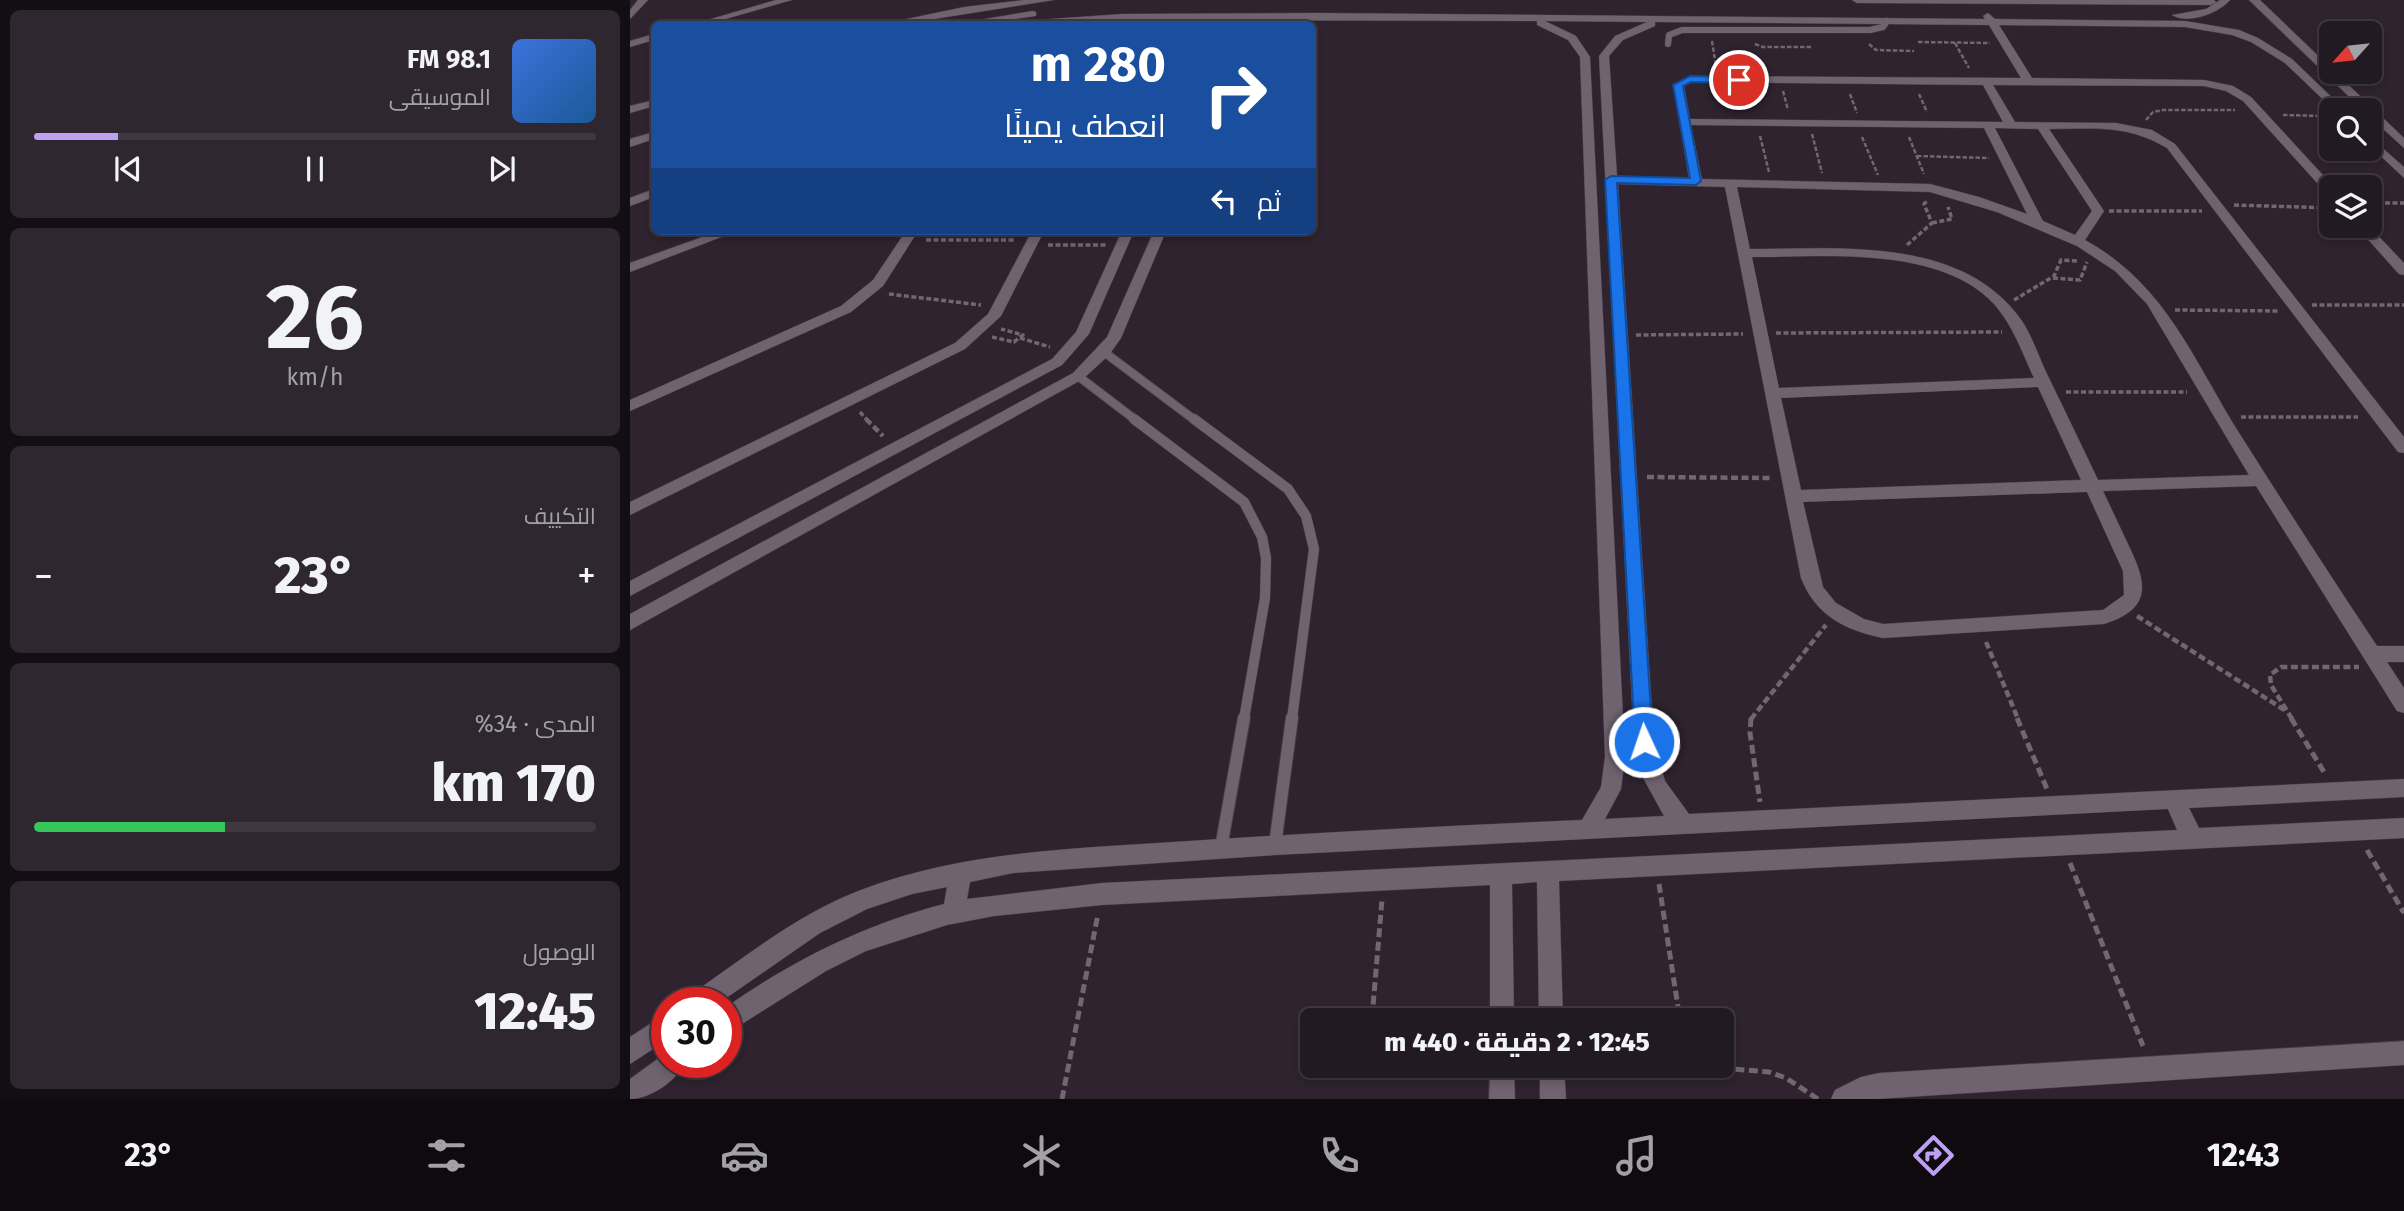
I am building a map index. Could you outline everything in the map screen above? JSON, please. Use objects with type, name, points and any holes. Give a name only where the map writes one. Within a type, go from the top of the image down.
[{"type":"street","points":[[630,16],[643,0]]},
{"type":"street","points":[[710,21],[786,0]]},
{"type":"street","points":[[904,21],[1006,2],[1049,0]]},
{"type":"street","points":[[1857,0],[2225,1]]},
{"type":"street","points":[[2254,0],[2356,98]]},
{"type":"street","points":[[989,21],[1130,7],[2193,14],[2208,12],[2225,1]]},
{"type":"street","points":[[1986,12],[2029,82]]},
{"type":"street","points":[[1059,21],[1318,16],[2185,24],[2235,32],[2277,50],[2327,98]]},
{"type":"street","points":[[1295,21],[1318,16]]},
{"type":"street","points":[[1209,17],[1215,21]]},
{"type":"street","points":[[1517,18],[1564,32],[1578,44],[1585,57],[1615,757],[1611,789],[1588,829]]},
{"type":"street","points":[[1674,20],[1628,33],[1612,43],[1604,56],[1646,758],[1658,793],[1684,824]]},
{"type":"street","points":[[630,44],[651,38]]},
{"type":"street","points":[[1696,181],[1678,85],[1690,79],[2212,84],[2242,95],[2319,178]]},
{"type":"street","points":[[1981,81],[2011,125]]},
{"type":"street","points":[[630,98],[651,92]]},
{"type":"street","points":[[630,110],[651,104]]},
{"type":"street","points":[[630,122],[651,115]]},
{"type":"street","points":[[1685,122],[2041,125],[2138,129],[2157,136],[2171,146],[2404,448]]},
{"type":"street","points":[[1988,125],[2039,226]]},
{"type":"street","points":[[2041,125],[2098,211],[2077,242]]},
{"type":"street","points":[[2382,127],[2404,144]]},
{"type":"street","points":[[630,143],[651,136]]},
{"type":"street","points":[[2382,152],[2404,174]]},
{"type":"street","points":[[1611,180],[1882,185],[1939,193],[2039,226],[2099,253],[2134,281],[2157,310],[2260,480],[2404,705]]},
{"type":"street","points":[[1730,182],[1744,253],[1772,393],[1790,478],[1793,496],[1813,588],[1835,613],[1866,628],[1884,631],[2104,617],[2125,608],[2132,600],[2135,581],[2020,331],[2004,306],[1983,288],[1955,272],[1922,261],[1894,257],[1744,253]]},
{"type":"street","points":[[630,202],[651,194]]},
{"type":"street","points":[[630,268],[719,235]]},
{"type":"street","points":[[630,406],[846,309],[870,292],[909,235]]},
{"type":"street","points":[[630,623],[1078,376],[1104,352],[1114,338],[1158,235]]},
{"type":"street","points":[[630,509],[940,357],[982,329],[1000,307],[1034,238]]},
{"type":"street","points":[[630,589],[1043,371],[1068,352],[1082,334],[1124,238]]},
{"type":"street","points":[[2373,238],[2404,271]]},
{"type":"street","points":[[1772,393],[2045,387]]},
{"type":"street","points":[[1793,496],[2260,480]]},
{"type":"street","points":[[2375,660],[2404,654]]},
{"type":"street","points":[[721,987],[812,925],[887,891],[960,872],[1064,857],[2404,788]]},
{"type":"street","points":[[2174,800],[2193,839]]},
{"type":"street","points":[[742,1011],[771,989],[828,955],[909,921],[954,910],[1102,894],[2404,828]]},
{"type":"street","points":[[1548,871],[1552,1008]]},
{"type":"street","points":[[954,910],[960,872]]},
{"type":"street","points":[[1502,873],[1502,1008]]},
{"type":"street","points":[[630,1052],[651,1037]]},
{"type":"street","points":[[1844,1099],[1861,1090],[1879,1086],[2404,1053]]},
{"type":"street","points":[[630,1095],[652,1078]]},
{"type":"street","points":[[1502,1078],[1502,1099]]},
{"type":"street","points":[[1552,1078],[1553,1099]]},
{"type":"lane","points":[[1668,44],[1668,37],[1676,31],[1870,30],[1883,27],[1887,21]]},
{"type":"lane","points":[[1104,352],[1261,467],[1288,489],[1306,516],[1314,549],[1275,845]]},
{"type":"lane","points":[[1078,376],[1244,502],[1261,530],[1268,563],[1265,598],[1221,848]]},
{"type":"path","points":[[1709,29],[1718,80]]},
{"type":"path","points":[[1917,42],[1995,43]]},
{"type":"path","points":[[1955,43],[1981,81]]},
{"type":"path","points":[[1780,80],[1792,123]]},
{"type":"path","points":[[1845,80],[1882,185]]},
{"type":"path","points":[[1912,81],[1934,124]]},
{"type":"path","points":[[2138,129],[2150,114],[2158,111],[2319,115]]},
{"type":"path","points":[[1757,122],[1771,183]]},
{"type":"path","points":[[1809,123],[1825,184]]},
{"type":"path","points":[[1894,257],[1932,223],[1953,217],[1917,156],[1904,124]]},
{"type":"path","points":[[1917,156],[2005,158]]},
{"type":"path","points":[[1932,223],[1925,203],[1939,193]]},
{"type":"path","points":[[2382,203],[2404,203]]},
{"type":"path","points":[[2098,211],[2319,208]]},
{"type":"path","points":[[909,235],[1124,238]]},
{"type":"path","points":[[2051,278],[2080,280],[2086,263],[2099,253]]},
{"type":"path","points":[[2004,306],[2051,278],[2063,259],[2086,263]]},
{"type":"path","points":[[870,292],[1000,307]]},
{"type":"path","points":[[2157,310],[2404,305]]},
{"type":"path","points":[[982,329],[1013,342],[1020,338],[1068,352]]},
{"type":"path","points":[[982,329],[1021,333],[1020,338]]},
{"type":"path","points":[[1620,335],[2020,331]]},
{"type":"path","points":[[2045,387],[2206,392]]},
{"type":"path","points":[[849,402],[896,449]]},
{"type":"path","points":[[2221,416],[2380,417]]},
{"type":"path","points":[[1628,477],[1790,478]]},
{"type":"path","points":[[2125,608],[2288,712]]},
{"type":"path","points":[[1762,820],[1749,733],[1751,718],[1835,613]]},
{"type":"path","points":[[1979,626],[2054,806]]},
{"type":"path","points":[[2336,791],[2271,685],[2270,675],[2276,668],[2375,660]]},
{"type":"path","points":[[2355,831],[2404,913]]},
{"type":"path","points":[[2063,845],[2152,1067]]},
{"type":"path","points":[[1656,865],[1678,1008]]},
{"type":"path","points":[[1373,1008],[1383,879]]},
{"type":"path","points":[[1062,1099],[1102,894]]},
{"type":"path","points":[[1734,1069],[1769,1072],[1786,1078],[1818,1099]]},
{"type":"route","points":[[1644,742],[1611,180],[1696,181],[1678,85],[1690,79],[1739,80]]}]
